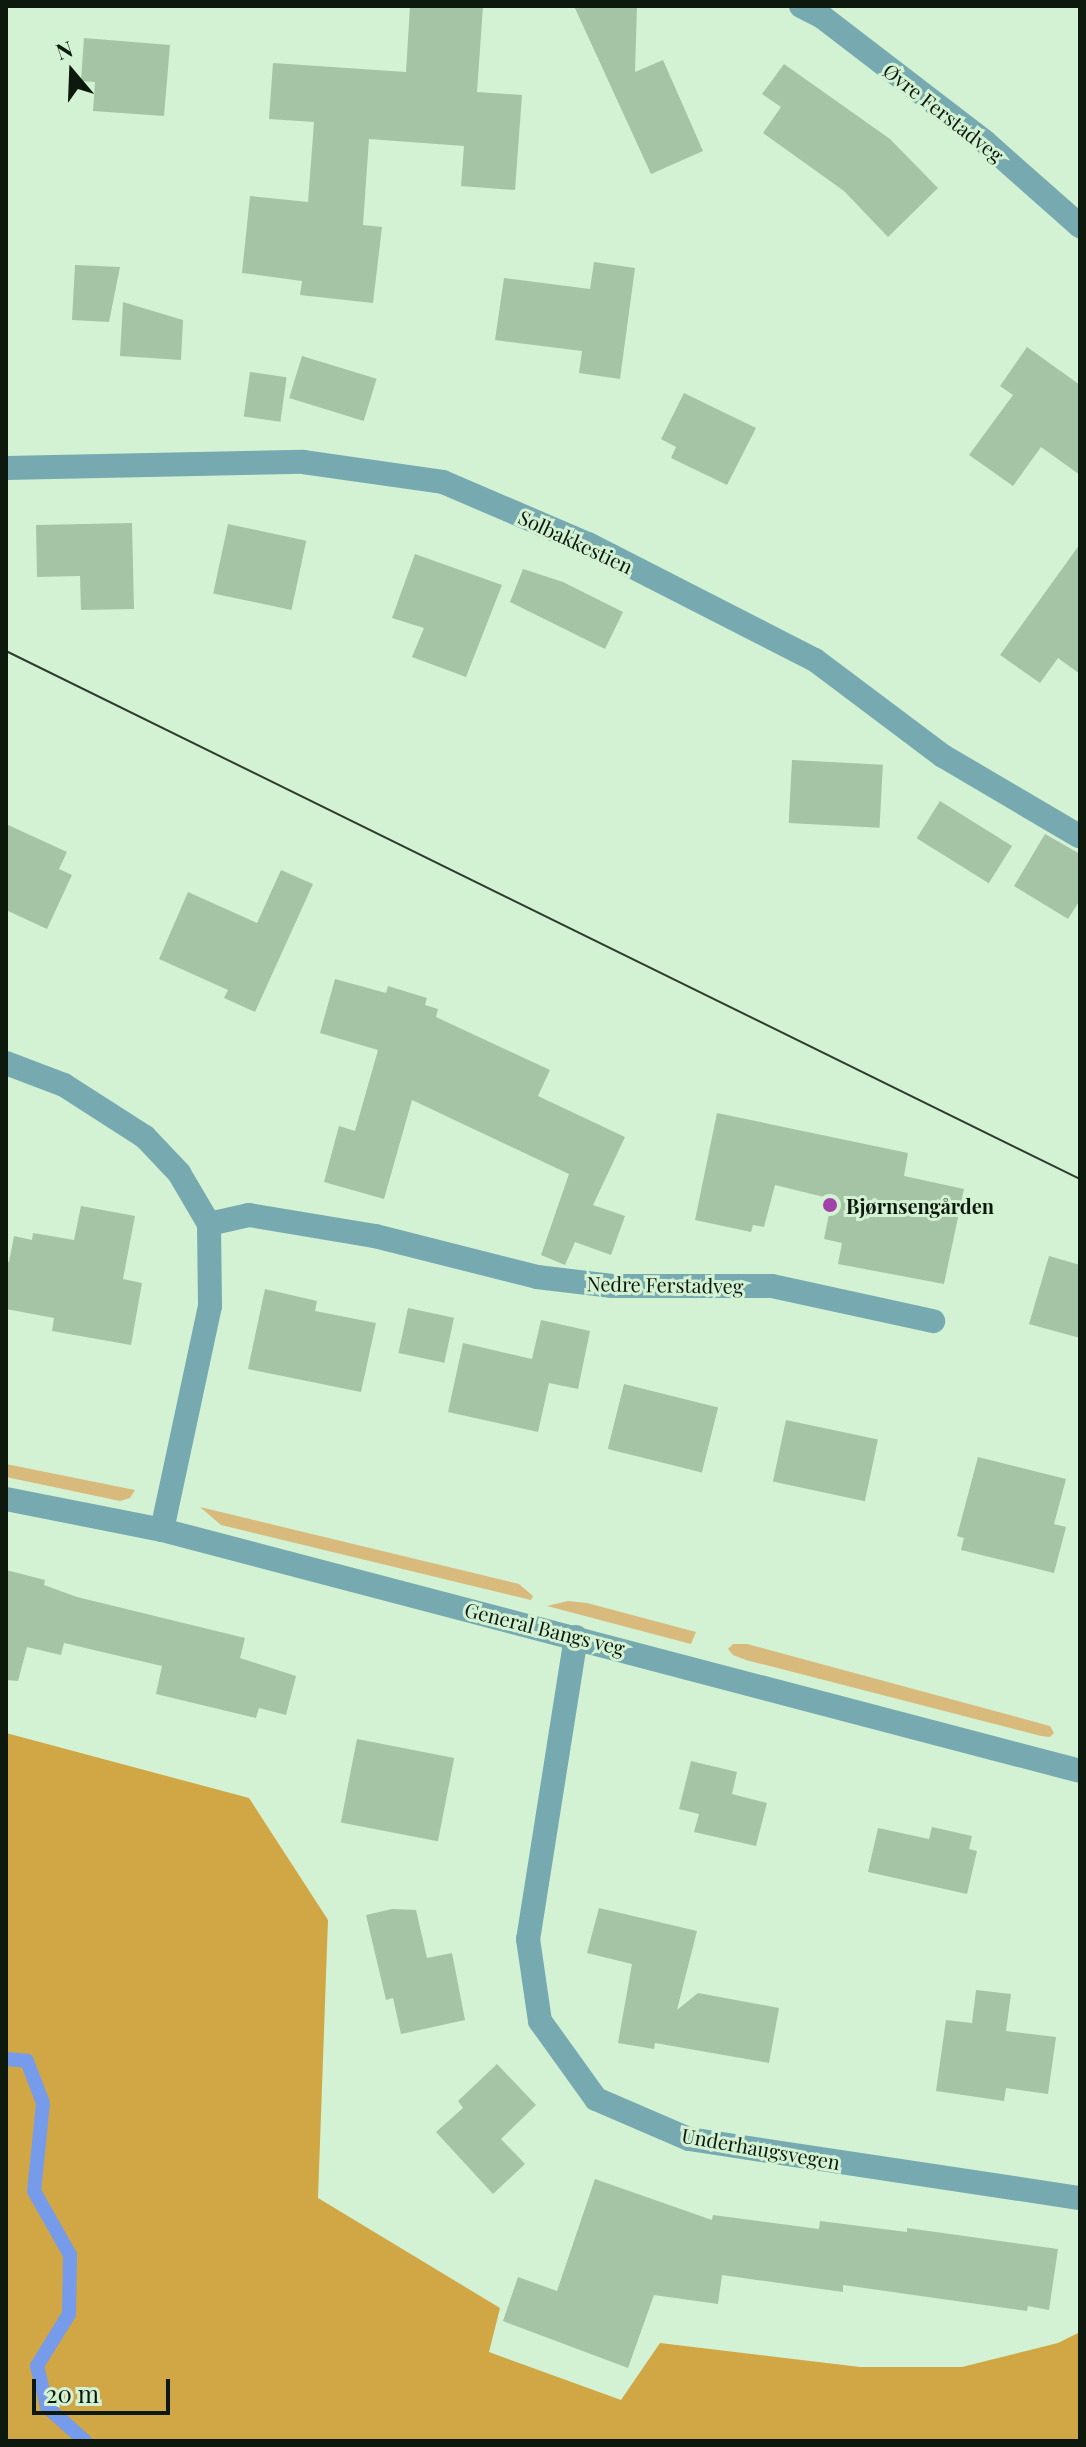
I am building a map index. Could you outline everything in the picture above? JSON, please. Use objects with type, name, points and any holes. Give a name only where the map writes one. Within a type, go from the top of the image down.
[{"type":"street","name":"Øvre Ferstadveg","points":[[801,6],[821,16],[985,142],[1080,226]]},
{"type":"street","name":"Solbakkestien","points":[[6,468],[303,462],[443,482],[588,544],[815,660],[943,756],[1079,836]]},
{"type":"street","points":[[6,1063],[64,1085],[145,1137],[179,1173],[209,1224],[210,1306],[162,1530]]},
{"type":"street","name":"Nedre Ferstadveg","points":[[209,1224],[249,1215],[375,1236],[537,1277],[612,1286],[772,1286],[933,1321]]},
{"type":"street","name":"General Bangs veg","points":[[6,1499],[162,1530],[1080,1771]]},
{"type":"street","name":"Underhaugsvegen","points":[[576,1637],[528,1939],[540,2021],[596,2099],[689,2139],[1080,2198]]},
{"type":"shaded area","points":[[6,1464],[135,1490],[130,1498],[120,1501],[6,1477]]},
{"type":"shaded area","points":[[200,1507],[519,1584],[533,1596],[531,1600],[221,1525]]},
{"type":"shaded area","points":[[568,1601],[587,1603],[696,1632],[691,1644],[547,1606]]},
{"type":"shaded area","points":[[733,1644],[747,1644],[1050,1726],[1054,1733],[1050,1737],[1041,1736],[746,1660],[733,1655],[728,1649]]},
{"type":"shaded area","points":[[6,1733],[249,1798],[328,1920],[318,2198],[500,2308],[489,2352],[621,2400],[660,2343],[860,2367],[962,2367],[1058,2343],[1080,2332],[1080,2441],[6,2441]]},
{"type":"building","points":[[410,6],[483,6],[477,92],[522,95],[515,190],[461,186],[464,146],[369,139],[363,225],[382,227],[373,303],[300,295],[302,281],[242,273],[250,196],[308,202],[314,122],[269,119],[273,63],[406,72]]},
{"type":"building","points":[[574,6],[637,6],[635,72],[663,60],[703,151],[651,174]]},
{"type":"building","points":[[84,38],[170,45],[164,116],[93,111],[95,82],[81,81]]},
{"type":"building","points":[[784,64],[890,139],[938,188],[888,237],[844,191],[763,133],[781,107],[762,94]]},
{"type":"building","points":[[594,262],[635,268],[620,379],[579,373],[582,351],[495,340],[504,278],[590,289]]},
{"type":"building","points":[[75,265],[120,267],[109,322],[72,320]]},
{"type":"building","points":[[123,302],[183,320],[181,360],[120,356]]},
{"type":"building","points":[[1027,347],[1080,385],[1080,475],[1041,447],[1013,486],[969,455],[1013,395],[1000,386]]},
{"type":"building","points":[[302,356],[377,379],[364,421],[289,398]]},
{"type":"building","points":[[250,372],[287,377],[280,422],[244,417]]},
{"type":"building","points":[[684,393],[756,428],[727,485],[671,458],[676,447],[661,439]]},
{"type":"building","points":[[132,523],[134,609],[81,610],[80,576],[37,577],[36,525]]},
{"type":"building","points":[[228,524],[306,541],[291,610],[213,593]]},
{"type":"building","points":[[1080,544],[1080,674],[1058,658],[1040,683],[1000,655]]},
{"type":"building","points":[[415,554],[502,585],[466,677],[412,657],[424,628],[392,618]]},
{"type":"building","points":[[523,569],[563,582],[623,612],[605,649],[510,602]]},
{"type":"building","points":[[792,760],[883,765],[880,828],[789,823]]},
{"type":"building","points":[[940,801],[1012,846],[989,883],[917,838]]},
{"type":"building","points":[[6,824],[67,852],[59,869],[72,875],[47,929],[6,910]]},
{"type":"building","points":[[1045,834],[1080,854],[1080,900],[1068,919],[1014,886]]},
{"type":"building","points":[[281,870],[313,884],[255,1012],[224,998],[228,990],[159,959],[188,892],[257,923]]},
{"type":"building","points":[[335,979],[386,993],[388,986],[427,998],[425,1005],[438,1009],[436,1017],[550,1070],[538,1096],[625,1137],[593,1205],[625,1216],[611,1255],[575,1242],[565,1265],[541,1255],[569,1174],[412,1100],[384,1199],[324,1182],[339,1126],[355,1131],[378,1050],[320,1033]]},
{"type":"building","name":"Bjørnsengården","points":[[717,1113],[908,1153],[904,1176],[964,1189],[944,1284],[838,1264],[842,1243],[824,1239],[832,1199],[775,1185],[764,1227],[753,1225],[751,1232],[695,1220]]},
{"type":"building","points":[[81,1206],[135,1216],[123,1279],[142,1283],[131,1345],[52,1331],[54,1318],[6,1309],[6,1261],[9,1262],[14,1236],[32,1240],[33,1233],[74,1240]]},
{"type":"building","points":[[1049,1256],[1080,1265],[1080,1338],[1029,1324]]},
{"type":"building","points":[[265,1289],[317,1301],[315,1311],[376,1323],[361,1392],[248,1369]]},
{"type":"building","points":[[408,1308],[454,1318],[444,1363],[398,1353]]},
{"type":"building","points":[[541,1320],[590,1331],[578,1389],[549,1383],[538,1432],[448,1412],[463,1343],[532,1359]]},
{"type":"building","points":[[624,1384],[718,1407],[702,1472],[608,1449]]},
{"type":"building","points":[[786,1420],[878,1440],[865,1501],[773,1482]]},
{"type":"building","points":[[978,1457],[1066,1479],[1054,1524],[1066,1527],[1054,1573],[961,1550],[964,1538],[957,1536]]},
{"type":"building","points":[[6,1570],[45,1580],[44,1585],[77,1597],[245,1638],[240,1658],[296,1676],[286,1715],[259,1708],[256,1718],[156,1694],[162,1666],[64,1643],[61,1655],[27,1647],[18,1681],[6,1680]]},
{"type":"building","points":[[357,1739],[454,1758],[438,1841],[341,1822]]},
{"type":"building","points":[[691,1761],[737,1772],[732,1794],[767,1803],[756,1846],[694,1832],[699,1814],[679,1809]]},
{"type":"building","points":[[932,1827],[972,1836],[969,1849],[977,1851],[967,1894],[868,1872],[878,1828],[929,1839]]},
{"type":"building","points":[[599,1908],[697,1931],[677,2010],[698,1993],[779,2008],[769,2063],[655,2043],[654,2049],[618,2043],[632,1964],[587,1953]]},
{"type":"building","points":[[392,1909],[416,1910],[427,1958],[452,1953],[465,2020],[401,2034],[393,1998],[386,2000],[366,1915]]},
{"type":"building","points":[[976,1990],[1011,1994],[1006,2031],[1056,2037],[1048,2094],[1006,2088],[1004,2101],[936,2091],[946,2020],[972,2023]]},
{"type":"building","points":[[497,2064],[536,2105],[501,2139],[525,2164],[493,2194],[436,2132],[463,2108],[458,2101]]},
{"type":"building","points":[[595,2179],[712,2220],[713,2215],[819,2229],[820,2221],[907,2232],[907,2228],[1058,2249],[1049,2310],[1028,2306],[1027,2311],[843,2285],[843,2292],[722,2275],[718,2304],[654,2295],[628,2368],[503,2321],[518,2277],[557,2291]]},
{"type":"waterway","points":[[6,2059],[27,2061],[43,2103],[34,2191],[70,2255],[69,2314],[37,2366],[47,2407],[85,2441]]},
{"type":"tram line","points":[[6,651],[1080,1179]]},
{"type":"place","name":"Bjørnsengården","points":[[830,1205]]}]
